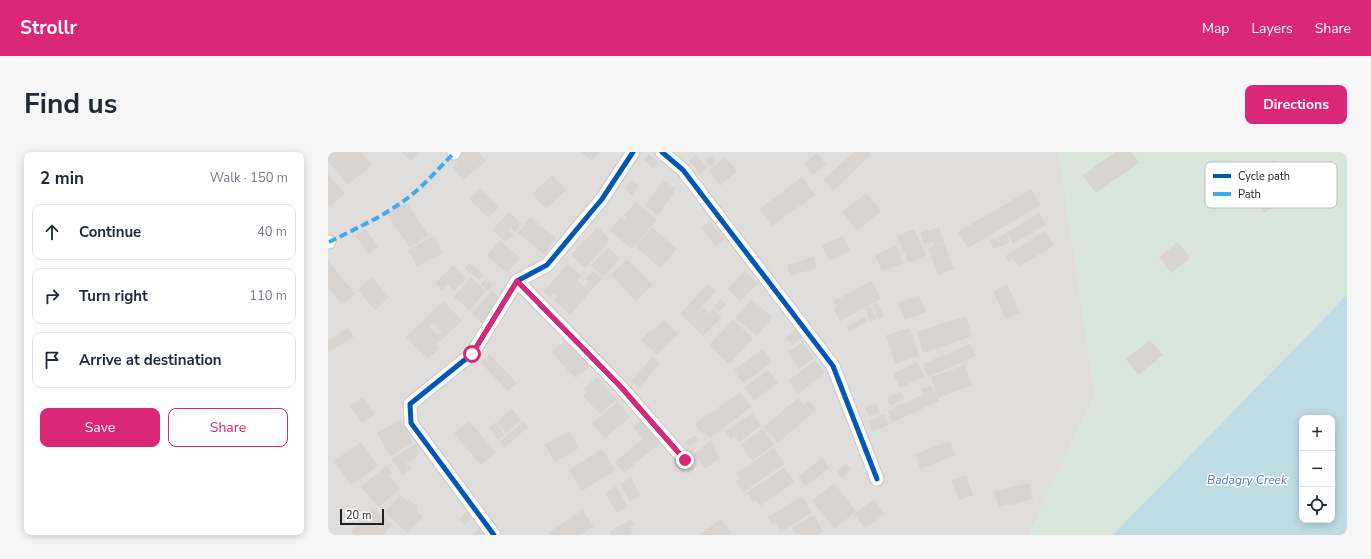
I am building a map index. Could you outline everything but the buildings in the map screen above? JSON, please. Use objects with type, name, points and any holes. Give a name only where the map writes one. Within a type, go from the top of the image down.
[{"type":"street","points":[[494,535],[411,423],[410,404],[472,354],[517,281],[547,265],[602,199],[633,152]]},
{"type":"street","points":[[662,152],[683,170],[833,366],[877,479]]},
{"type":"street","points":[[517,281],[620,386],[685,460]]},
{"type":"shaded area","points":[[328,152],[1059,152],[1095,394],[1029,535],[328,535]]},
{"type":"shaded area","points":[[1059,152],[1347,152],[1347,298],[1116,535],[1029,535],[1095,394]]},
{"type":"water","name":"Badagry Creek","points":[[1347,298],[1347,535],[1116,535]]},
{"type":"waterway","points":[[1116,535],[1347,298]]},
{"type":"marked path","points":[[329,242],[378,217],[405,200],[424,184],[454,153]]},
{"type":"cycle path","points":[[494,535],[411,423],[410,404],[472,354],[517,281],[547,265],[602,199],[633,152]]},
{"type":"cycle path","points":[[662,152],[683,170],[833,366],[877,479]]},
{"type":"cycle path","points":[[517,281],[620,386],[685,460]]},
{"type":"route","points":[[472,354],[517,281],[620,386],[685,460]]}]
